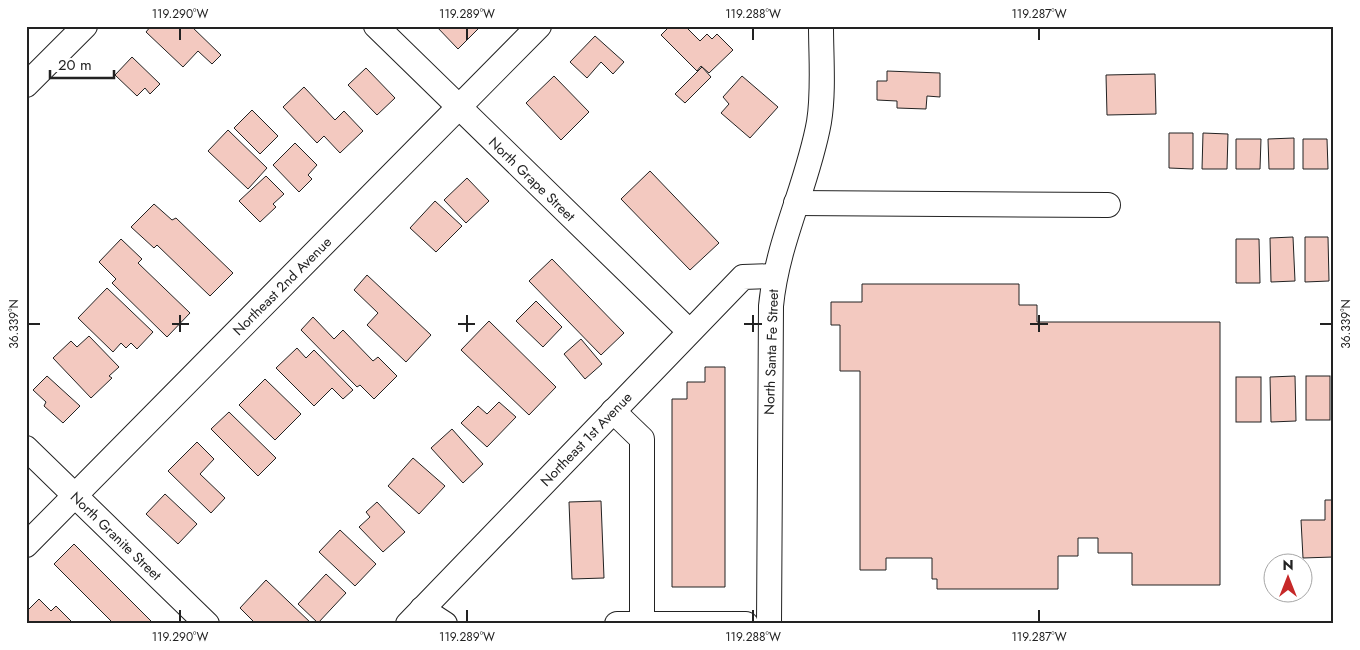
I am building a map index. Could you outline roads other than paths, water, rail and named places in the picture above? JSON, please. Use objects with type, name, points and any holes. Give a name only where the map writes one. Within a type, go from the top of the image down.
[{"type":"street","points":[[26,85],[85,26]]},
{"type":"street","name":"North Grape Street","points":[[376,26],[458,108],[689,331]]},
{"type":"street","name":"Northeast 2nd Avenue","points":[[26,545],[538,26]]},
{"type":"street","name":"North Santa Fe Street","points":[[769,624],[770,351],[774,276],[811,157],[819,120],[820,26]]},
{"type":"street","points":[[796,203],[1108,205]]},
{"type":"street","name":"Northeast 1st Avenue","points":[[415,616],[743,277],[774,276]]},
{"type":"street","points":[[613,411],[642,439],[642,624]]},
{"type":"street","name":"North Granite Street","points":[[26,448],[74,497],[207,624]]},
{"type":"street","points":[[415,616],[445,624]]},
{"type":"street","points":[[618,624],[746,624]]}]
